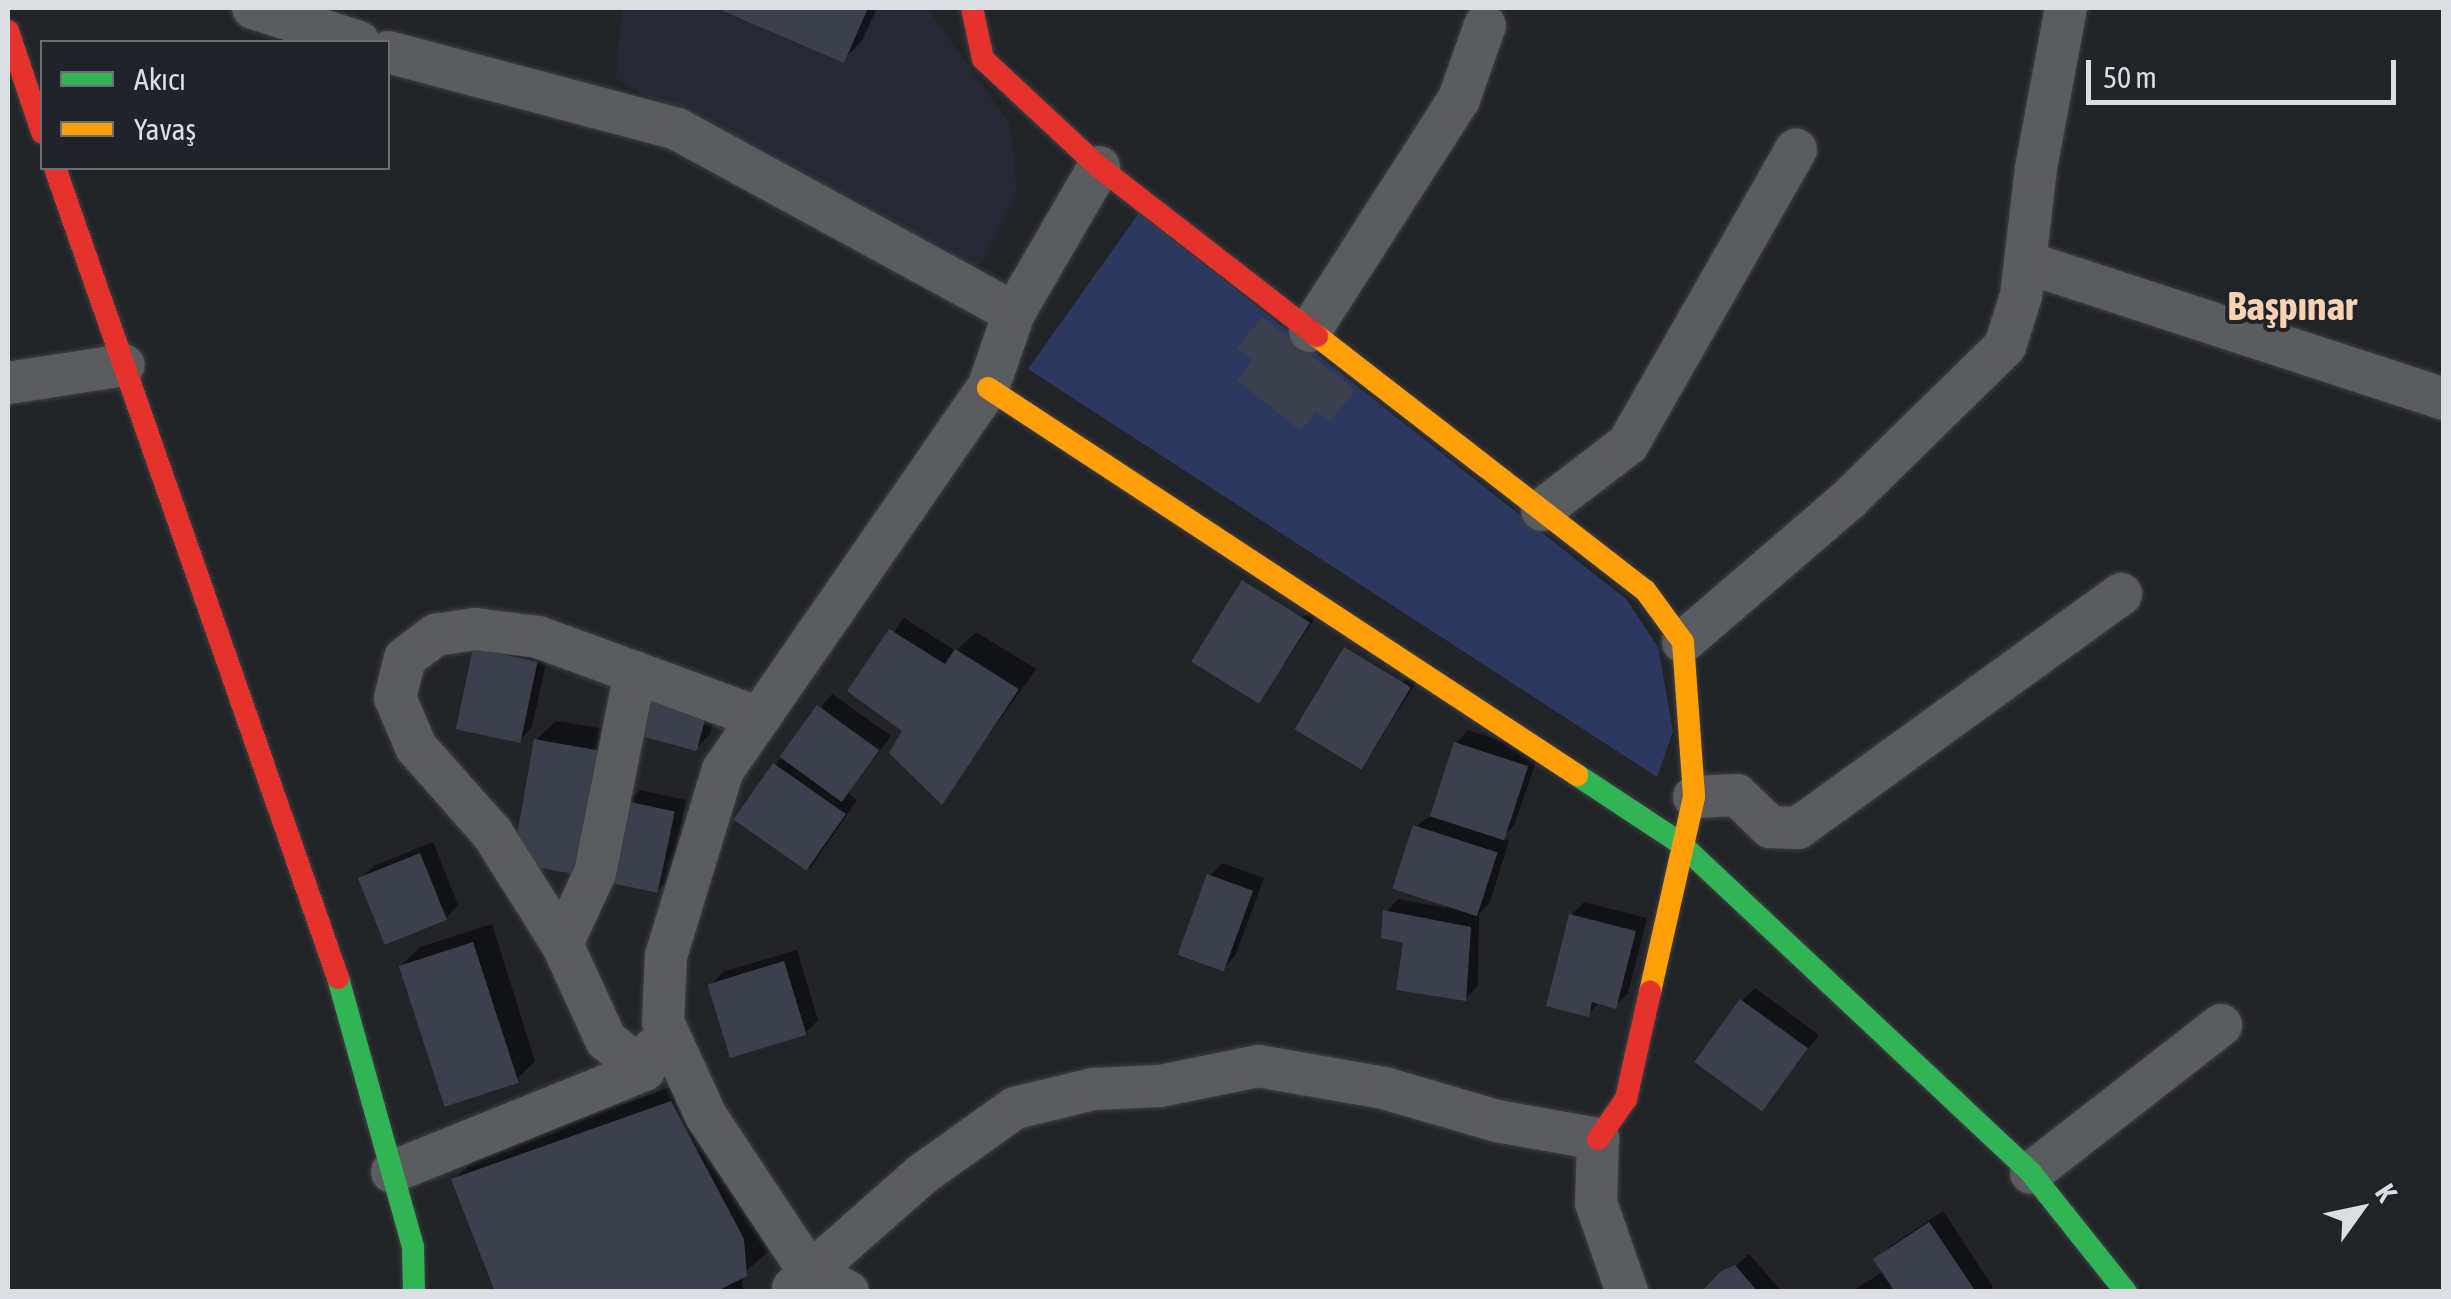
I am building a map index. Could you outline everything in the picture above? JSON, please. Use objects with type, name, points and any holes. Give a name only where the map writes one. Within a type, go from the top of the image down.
[{"type":"street","points":[[253,8],[354,40]]},
{"type":"street","points":[[972,8],[983,59],[1099,167],[1645,590],[1682,642],[1694,797],[1680,842],[1626,1099],[1598,1139],[1596,1203],[1626,1292]]},
{"type":"street","points":[[1682,642],[1848,500],[2005,346],[2025,262],[2066,8]]},
{"type":"street","points":[[1310,331],[1458,99],[1485,24]]},
{"type":"street","points":[[8,31],[40,126]]},
{"type":"street","points":[[390,53],[677,130],[1014,312]]},
{"type":"street","points":[[1542,510],[1628,444],[1796,149]]},
{"type":"street","points":[[392,1172],[644,1070],[663,1022],[666,956],[723,770],[988,388],[1014,312],[1099,167]]},
{"type":"street","points":[[56,170],[348,1008],[413,1248],[414,1292]]},
{"type":"street","points":[[2025,262],[2444,399]]},
{"type":"street","points":[[8,384],[124,365]]},
{"type":"street","points":[[988,388],[1680,842],[2030,1173],[2126,1292]]},
{"type":"street","points":[[1694,797],[1737,795],[1770,827],[1798,828],[2122,594]]},
{"type":"street","points":[[644,1070],[606,1040],[562,944],[492,833],[416,748],[395,698],[404,658],[436,635],[475,629],[538,637],[759,718]]},
{"type":"street","points":[[562,944],[595,872],[635,672]]},
{"type":"street","points":[[663,1022],[706,1116],[799,1280],[848,1292]]},
{"type":"street","points":[[2030,1173],[2222,1026]]},
{"type":"street","points":[[799,1280],[1014,1108],[1092,1090],[1160,1086],[1258,1066],[1384,1088],[1498,1120],[1598,1139]]},
{"type":"shaded area","points":[[622,8],[927,8],[1010,124],[1017,193],[976,274],[616,79]]},
{"type":"shaded area","points":[[1139,213],[1627,600],[1658,647],[1673,732],[1657,777],[1028,369]]},
{"type":"building","points":[[716,8],[868,8],[844,63]]},
{"type":"building","points":[[1262,317],[1355,390],[1330,422],[1316,411],[1301,431],[1237,380],[1252,360],[1237,349]]},
{"type":"building","points":[[1242,580],[1310,622],[1259,704],[1191,661]]},
{"type":"building","points":[[889,629],[945,664],[955,649],[1019,689],[942,805],[889,753],[902,731],[847,691]]},
{"type":"building","points":[[1344,647],[1411,687],[1361,769],[1295,729]]},
{"type":"building","points":[[473,648],[538,662],[520,743],[456,729]]},
{"type":"building","points":[[647,689],[709,706],[697,751],[635,734]]},
{"type":"building","points":[[817,705],[879,750],[842,802],[779,757]]},
{"type":"building","points":[[534,739],[599,750],[577,875],[512,863]]},
{"type":"building","points":[[1454,742],[1528,766],[1504,840],[1430,816]]},
{"type":"building","points":[[773,763],[846,814],[806,871],[733,820]]},
{"type":"building","points":[[625,801],[675,812],[658,893],[608,882]]},
{"type":"building","points":[[1413,825],[1498,853],[1477,916],[1392,889]]},
{"type":"building","points":[[420,853],[447,920],[385,945],[358,878]]},
{"type":"building","points":[[1207,874],[1253,891],[1224,972],[1178,955]]},
{"type":"building","points":[[1383,910],[1471,927],[1466,1001],[1396,990],[1403,943],[1381,938]]},
{"type":"building","points":[[1569,914],[1636,931],[1616,1009],[1592,1002],[1589,1017],[1546,1006]]},
{"type":"building","points":[[473,942],[519,1083],[445,1107],[399,966]]},
{"type":"building","points":[[784,961],[807,1035],[730,1058],[707,984]]},
{"type":"building","points":[[1740,999],[1808,1048],[1762,1111],[1694,1062]]},
{"type":"building","points":[[671,1101],[744,1239],[747,1276],[715,1292],[495,1292],[451,1179]]},
{"type":"building","points":[[1929,1222],[1976,1292],[1895,1292],[1873,1259]]},
{"type":"building","points":[[1735,1265],[1758,1292],[1701,1292],[1721,1271]]},
{"type":"traffic: fast","points":[[1577,775],[1680,843],[2031,1173],[2126,1292]]},
{"type":"traffic: fast","points":[[338,978],[413,1247],[414,1292]]},
{"type":"traffic: slow","points":[[1317,336],[1645,590],[1683,642],[1694,797],[1650,992]]},
{"type":"traffic: slow","points":[[988,388],[1577,775]]},
{"type":"traffic: jam","points":[[972,8],[983,59],[1099,167],[1317,336]]},
{"type":"traffic: jam","points":[[8,31],[40,126]]},
{"type":"traffic: jam","points":[[56,170],[338,978]]},
{"type":"traffic: jam","points":[[1598,1139],[1626,1099],[1650,992]]},
{"type":"district","name":"Başpınar","points":[[2292,306]]}]
